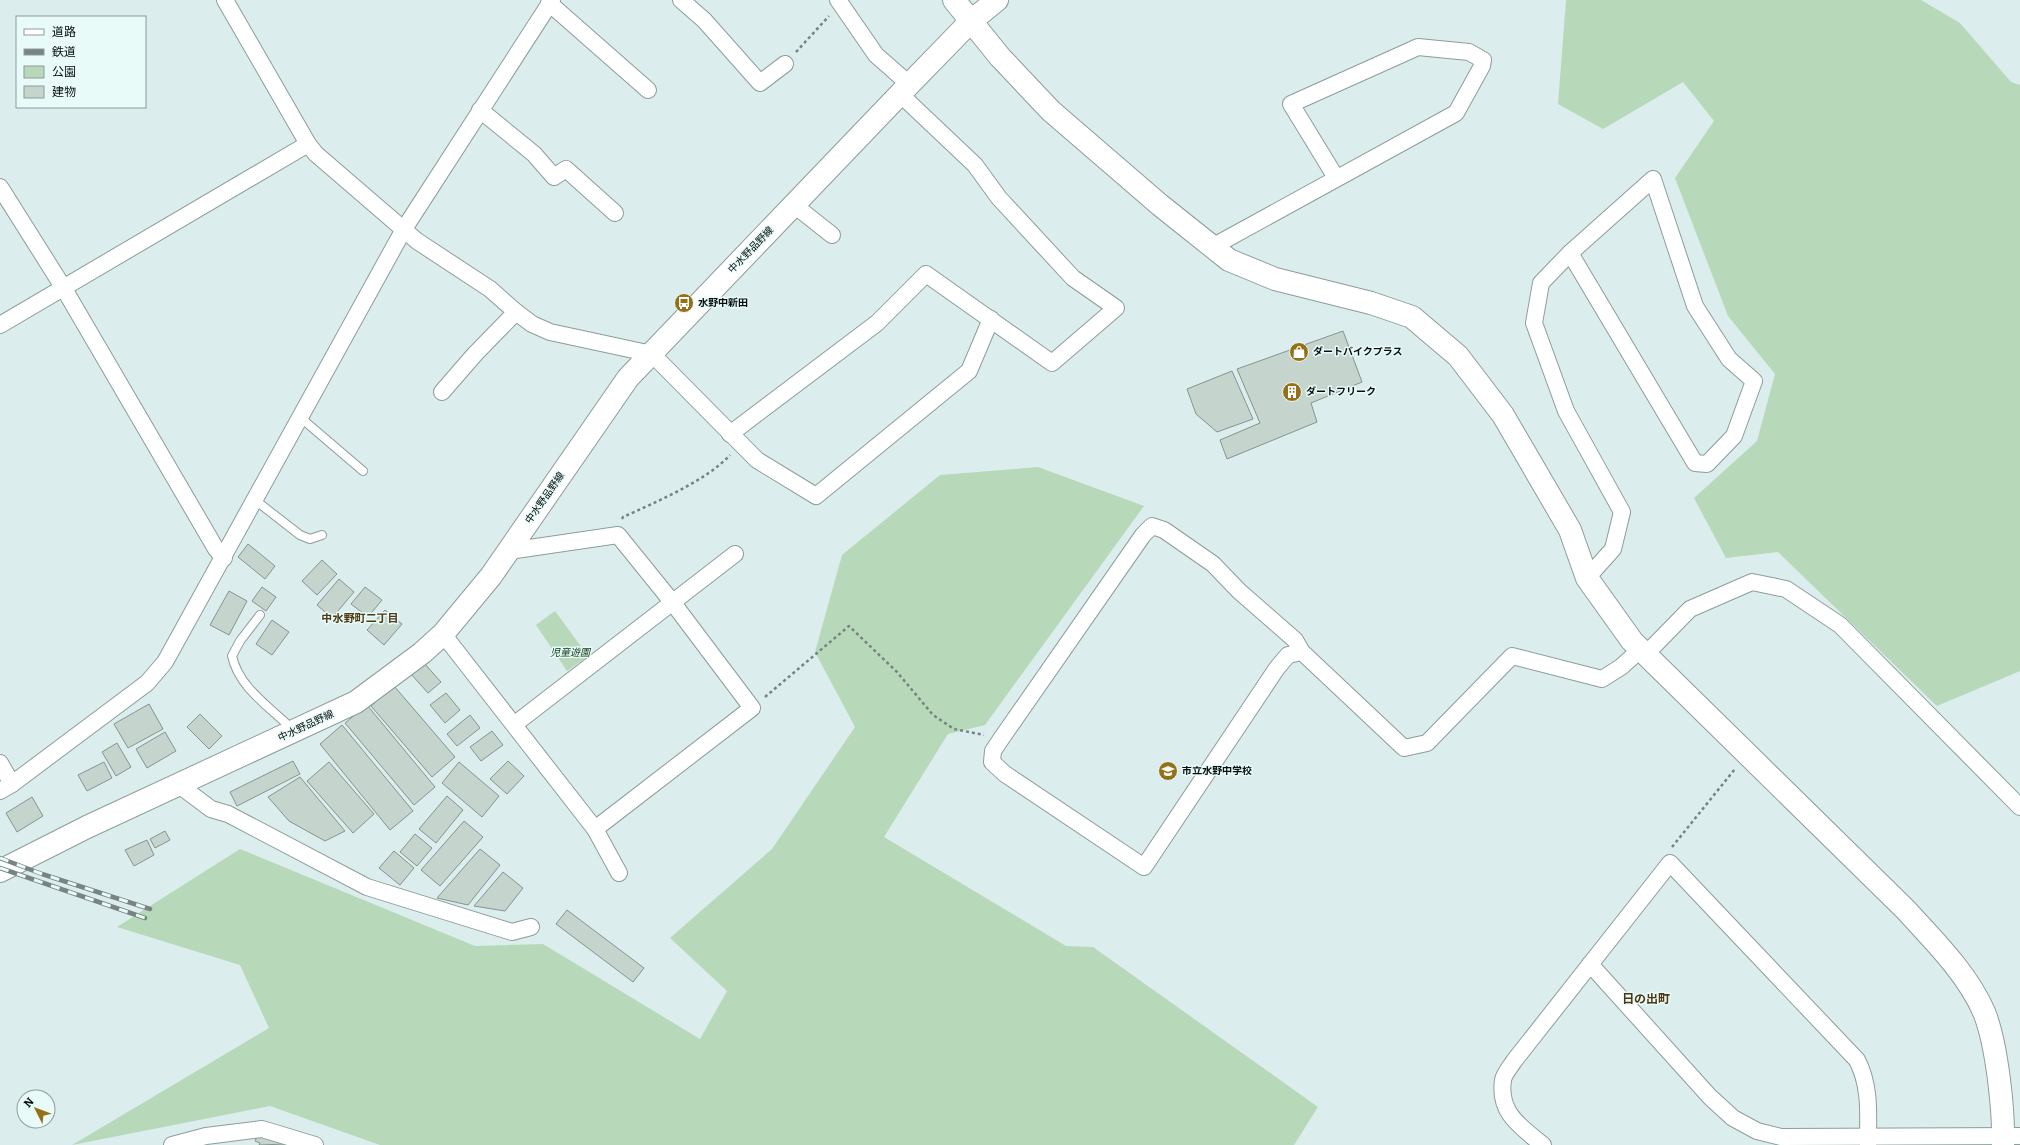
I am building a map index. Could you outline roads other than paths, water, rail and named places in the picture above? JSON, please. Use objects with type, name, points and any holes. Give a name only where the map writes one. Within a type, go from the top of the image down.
[{"type":"street","points":[[225,0],[308,144],[381,212],[417,241],[490,289],[532,324],[550,332],[652,354],[757,460],[816,496],[969,371],[991,319]]},
{"type":"street","points":[[680,0],[704,20],[760,84],[785,64]]},
{"type":"street","points":[[954,0],[970,22],[1051,111],[1160,205],[1229,260],[1275,279],[1371,303],[1412,317],[1458,356],[1503,415],[1566,523],[1587,578],[1632,641],[1906,910],[1941,948],[1969,986],[1984,1012],[1996,1059],[2009,1138],[1868,1140],[1782,1137],[1757,1130],[1733,1118],[1710,1096],[1590,964]]},
{"type":"street","name":"中水野品野線","points":[[0,871],[86,827],[356,702],[422,653],[444,634],[509,551],[628,378],[904,89],[970,22],[997,0]]},
{"type":"street","points":[[0,763],[6,788],[147,683],[165,662],[224,558],[404,229],[548,2],[648,90]]},
{"type":"street","points":[[736,439],[877,323],[926,274],[1052,363],[1116,308],[1073,278],[999,198],[975,165],[904,89],[876,55],[839,2]]},
{"type":"street","points":[[1212,247],[1456,113],[1482,66],[1483,60],[1469,52],[1418,47],[1291,104],[1335,176]]},
{"type":"street","points":[[480,110],[534,154],[554,177],[566,169],[615,213]]},
{"type":"street","points":[[0,325],[308,144]]},
{"type":"street","points":[[1570,253],[1695,463],[1707,464],[1734,436],[1754,381],[1729,359],[1695,306],[1653,179],[1570,253],[1541,283],[1534,323],[1566,411],[1622,512],[1613,549],[1587,578]]},
{"type":"street","points":[[0,187],[63,287],[216,550],[224,558]]},
{"type":"street","points":[[794,205],[832,235]]},
{"type":"street","points":[[442,392],[475,354],[516,312]]},
{"type":"street","points":[[1302,652],[1288,655],[1277,668],[1144,867],[1005,774],[992,762],[993,751],[1001,739],[1138,541],[1152,526],[1164,530],[1213,564],[1239,591],[1295,640],[1302,652],[1404,748],[1428,743],[1512,656],[1602,679],[1642,652],[1690,609],[1752,582],[1786,589],[1840,625],[2020,807]]},
{"type":"street","points":[[509,551],[618,535],[673,603],[752,708],[595,829]]},
{"type":"street","points":[[515,724],[735,554]]},
{"type":"street","points":[[444,634],[595,829],[619,873]]},
{"type":"street","points":[[179,785],[211,809],[228,814],[367,887],[512,932],[531,927]]},
{"type":"street","points":[[1543,1145],[1521,1128],[1508,1114],[1504,1101],[1503,1079],[1514,1061],[1670,863],[1858,1060],[1864,1074],[1868,1093],[1868,1140]]},
{"type":"street","points":[[172,1145],[212,1141],[262,1129],[316,1145]]},
{"type":"lane","points":[[301,418],[362,471]]},
{"type":"lane","points":[[255,500],[300,535],[310,539],[322,535]]},
{"type":"lane","points":[[260,615],[240,641],[232,656],[235,668],[245,685],[294,731]]},
{"type":"railway","points":[[0,858],[42,874],[150,909]]},
{"type":"railway","points":[[0,868],[145,918]]},
{"type":"place","name":"水野中新田","points":[[684,303]]},
{"type":"place","name":"ダートバイクプラス","points":[[1299,352]]},
{"type":"place","name":"ダートフリーク","points":[[1292,392]]},
{"type":"place","name":"市立水野中学校","points":[[1168,771]]},
{"type":"district","name":"中水野町二丁目","points":[[360,618]]},
{"type":"district","name":"日の出町","points":[[1646,999]]},
{"type":"park label","name":"児童遊園","points":[[570,653]]}]
